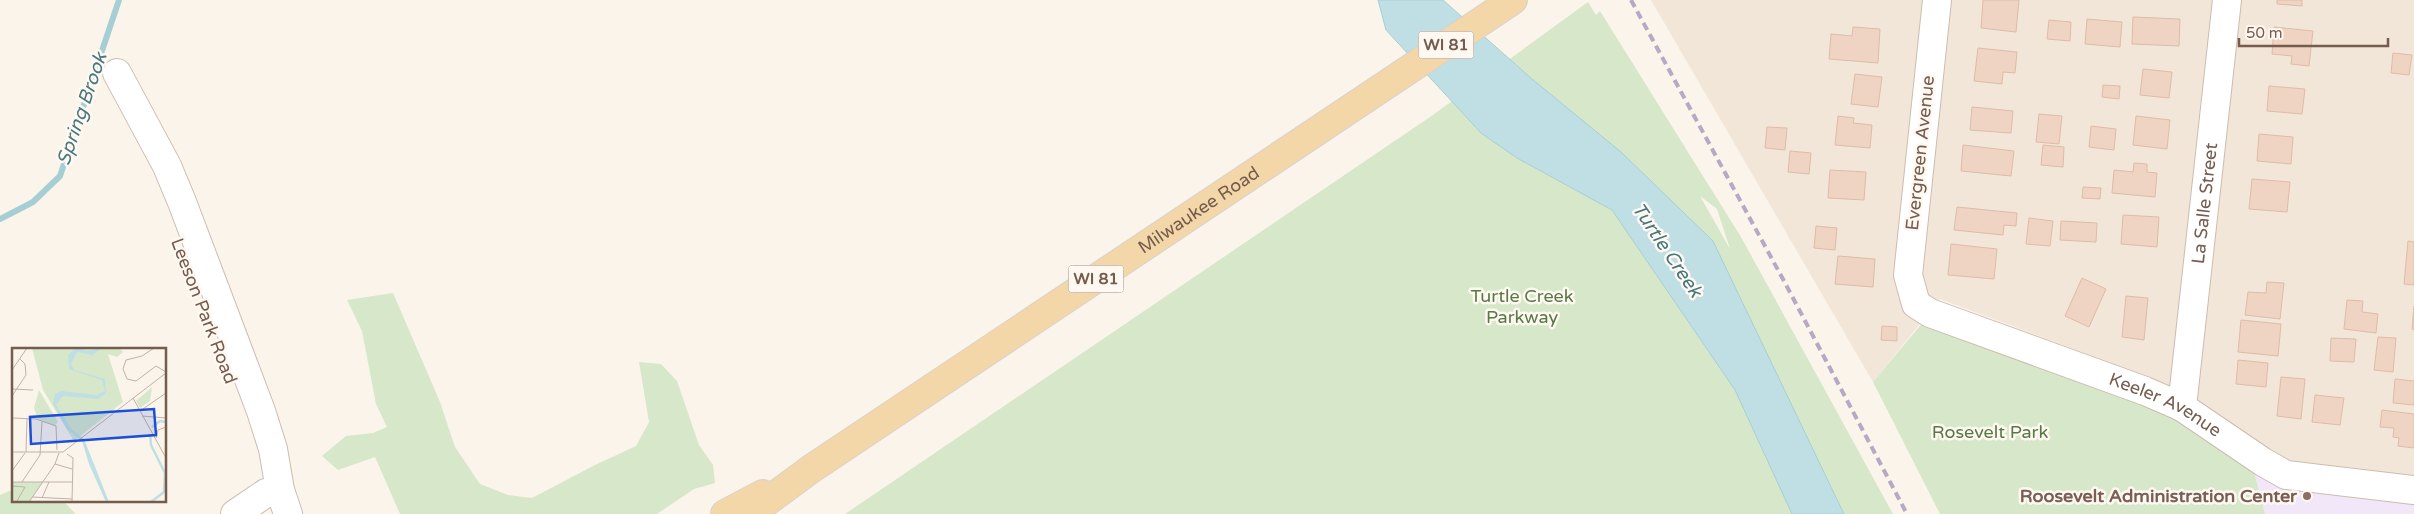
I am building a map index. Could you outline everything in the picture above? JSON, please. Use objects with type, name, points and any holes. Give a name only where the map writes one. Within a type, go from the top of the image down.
[{"type":"main road","name":"Milwaukee Road","points":[[750,514],[811,470],[1512,1]]},
{"type":"main road","name":"Milwaukee Road","points":[[725,514],[811,470]]},
{"type":"street","name":"Evergreen Avenue","points":[[1916,304],[1908,275],[1937,0]]},
{"type":"street","name":"La Salle Street","points":[[2182,407],[2227,0]]},
{"type":"street","name":"Leeson Park Road","points":[[117,73],[167,166],[182,202],[261,411],[273,449],[284,502]]},
{"type":"street","name":"Keeler Avenue","points":[[1916,304],[1930,313],[1972,330],[2145,391],[2182,407],[2263,462],[2286,475],[2414,490]]},
{"type":"street","points":[[236,514],[266,493],[284,502]]},
{"type":"shaded area","points":[[1651,0],[2414,0],[2414,478],[2299,465],[2278,457],[2204,405],[2152,378],[1940,299],[1873,382]]},
{"type":"shaded area","name":"Roosevelt Administration Center","points":[[2253,468],[2414,502],[2414,514],[2265,514]]},
{"type":"green space","name":"Turtle Creek Parkway","points":[[1588,2],[1596,15],[1600,11],[1741,237],[1893,514],[845,514],[1430,117]],"holes":[[[1700,196],[1717,209],[1730,249]]]},
{"type":"green space","points":[[393,293],[440,402],[455,447],[480,484],[508,495],[532,498],[636,446],[649,422],[639,362],[661,364],[677,381],[699,445],[713,465],[715,483],[694,489],[657,514],[400,514],[375,457],[338,470],[322,456],[346,436],[373,433],[387,427],[376,404],[362,331],[347,300]]},
{"type":"green space","name":"Rosevelt Park","points":[[1924,321],[2153,406],[2253,468],[2265,514],[1940,514],[1873,382]]},
{"type":"green space","points":[[12,491],[12,502],[64,502],[76,514],[0,514],[0,495]]},
{"type":"water","name":"Turtle Creek","points":[[1378,0],[1443,0],[1532,79],[1621,152],[1713,241],[1844,514],[1792,514],[1735,390],[1612,210],[1517,158],[1481,133],[1386,30]]},
{"type":"building","points":[[1983,0],[2019,0],[2016,32],[1981,28]]},
{"type":"building","points":[[2277,0],[2302,0],[2302,6],[2277,4]]},
{"type":"building","points":[[2133,17],[2180,19],[2179,46],[2132,44]]},
{"type":"building","points":[[2087,19],[2122,22],[2120,47],[2085,44]]},
{"type":"building","points":[[2049,20],[2071,22],[2070,41],[2047,39]]},
{"type":"building","points":[[1853,27],[1880,29],[1878,63],[1829,59],[1831,34],[1852,36]]},
{"type":"building","points":[[2274,27],[2313,31],[2309,66],[2291,64],[2292,56],[2272,54]]},
{"type":"building","points":[[1978,48],[2017,52],[2015,73],[2003,72],[2002,84],[1974,81]]},
{"type":"building","points":[[2393,53],[2412,55],[2409,75],[2391,73]]},
{"type":"building","points":[[2143,69],[2172,72],[2169,98],[2140,95]]},
{"type":"building","points":[[1855,74],[1882,77],[1878,107],[1851,104]]},
{"type":"building","points":[[2103,85],[2120,86],[2119,99],[2102,97]]},
{"type":"building","points":[[2269,86],[2305,89],[2302,114],[2267,111]]},
{"type":"building","points":[[1972,107],[2013,111],[2011,133],[1970,130]]},
{"type":"building","points":[[2039,114],[2062,116],[2059,144],[2036,142]]},
{"type":"building","points":[[1838,116],[1854,118],[1853,123],[1872,125],[1870,148],[1835,145]]},
{"type":"building","points":[[2136,116],[2170,120],[2167,149],[2133,145]]},
{"type":"building","points":[[2091,126],[2116,129],[2114,150],[2089,147]]},
{"type":"building","points":[[1767,127],[1787,128],[1785,150],[1765,148]]},
{"type":"building","points":[[2259,134],[2293,137],[2291,164],[2257,161]]},
{"type":"building","points":[[1963,145],[2014,151],[2011,176],[1961,171]]},
{"type":"building","points":[[2043,145],[2064,147],[2063,167],[2041,165]]},
{"type":"building","points":[[1790,151],[1811,153],[1809,174],[1788,172]]},
{"type":"building","points":[[2134,163],[2147,164],[2147,172],[2157,173],[2155,197],[2112,193],[2114,170],[2133,172]]},
{"type":"building","points":[[1830,170],[1866,172],[1864,200],[1828,198]]},
{"type":"building","points":[[2252,179],[2290,182],[2287,212],[2249,209]]},
{"type":"building","points":[[2083,187],[2101,188],[2100,199],[2082,198]]},
{"type":"building","points":[[1957,207],[2017,213],[2016,226],[2004,225],[2003,235],[1954,230]]},
{"type":"building","points":[[2123,215],[2159,217],[2157,247],[2121,244]]},
{"type":"building","points":[[2029,218],[2053,221],[2050,246],[2026,244]]},
{"type":"building","points":[[2061,221],[2097,223],[2096,242],[2060,240]]},
{"type":"building","points":[[1816,226],[1837,228],[1835,250],[1814,248]]},
{"type":"building","points":[[2408,241],[2414,242],[2414,285],[2404,284]]},
{"type":"building","points":[[1951,244],[1997,249],[1994,279],[1948,275]]},
{"type":"building","points":[[1838,256],[1875,259],[1873,287],[1835,284]]},
{"type":"building","points":[[2082,278],[2106,289],[2089,327],[2065,316]]},
{"type":"building","points":[[2267,282],[2284,283],[2280,319],[2245,315],[2248,292],[2266,293]]},
{"type":"building","points":[[2126,296],[2148,298],[2144,340],[2122,337]]},
{"type":"building","points":[[2347,300],[2363,301],[2362,312],[2378,314],[2376,333],[2344,329]]},
{"type":"building","points":[[2414,306],[2414,330],[2412,329]]},
{"type":"building","points":[[2241,320],[2281,324],[2278,356],[2238,352]]},
{"type":"building","points":[[1882,326],[1897,327],[1897,341],[1881,340]]},
{"type":"building","points":[[2378,337],[2396,338],[2393,372],[2374,370]]},
{"type":"building","points":[[2331,338],[2356,339],[2354,362],[2330,361]]},
{"type":"building","points":[[2238,360],[2268,363],[2266,387],[2236,384]]},
{"type":"building","points":[[2281,377],[2305,379],[2301,419],[2277,416]]},
{"type":"building","points":[[2395,379],[2414,381],[2414,405],[2393,403]]},
{"type":"building","points":[[2315,395],[2344,398],[2340,425],[2312,422]]},
{"type":"building","points":[[2382,410],[2414,414],[2414,448],[2398,446],[2399,438],[2393,437],[2394,428],[2380,427]]},
{"type":"waterway","name":"Spring Brook","points":[[0,219],[33,202],[60,176],[119,0]]},
{"type":"railway","points":[[1631,0],[1784,281],[1907,514]]},
{"type":"place","name":"Roosevelt Administration Center","points":[[2307,496]]}]
